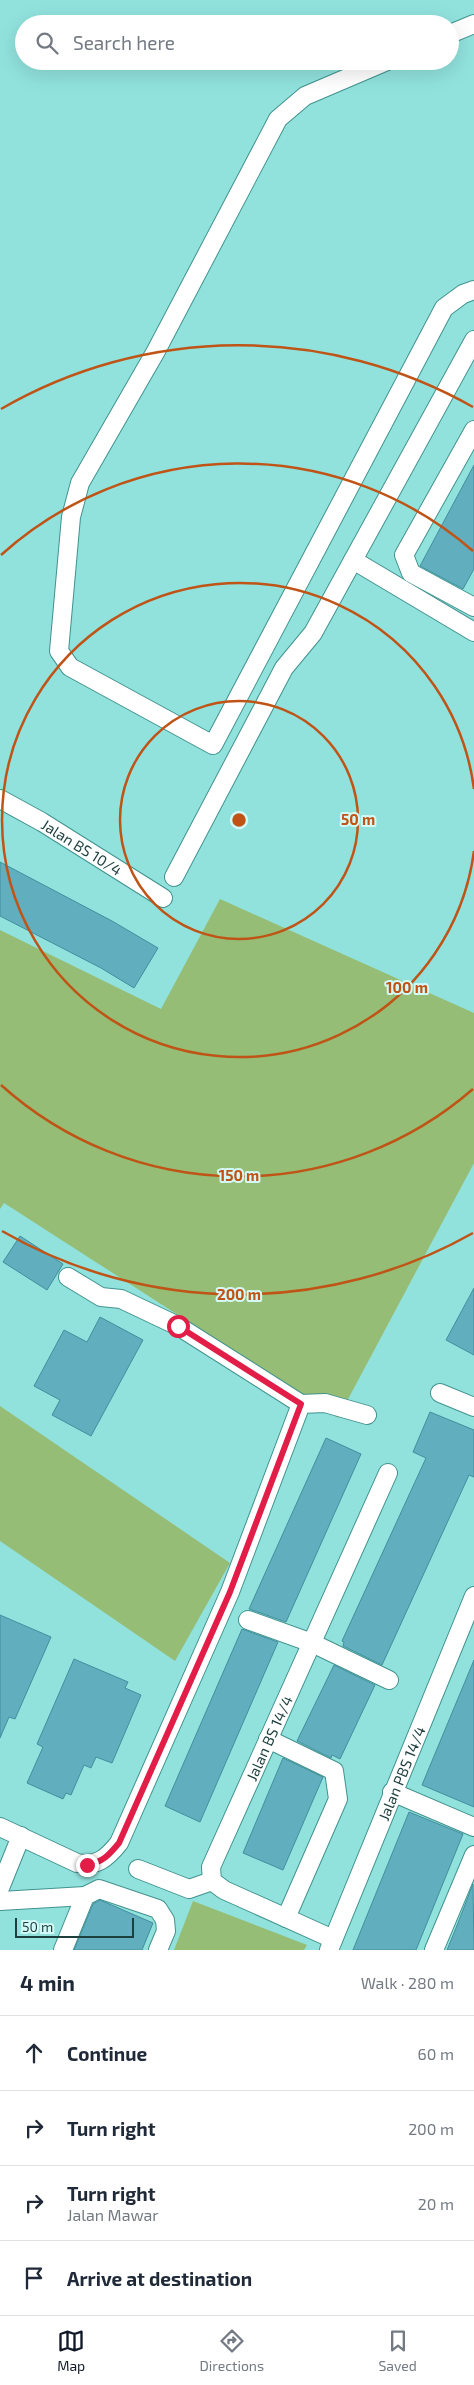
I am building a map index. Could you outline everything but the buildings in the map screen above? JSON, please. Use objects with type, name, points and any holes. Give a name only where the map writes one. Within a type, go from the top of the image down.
[{"type":"street","points":[[459,30],[474,24]]},
{"type":"street","points":[[365,70],[305,96],[278,119],[156,350],[80,483],[72,517],[59,651],[70,667],[213,745],[412,364],[444,308],[463,294],[474,290]]},
{"type":"street","points":[[174,877],[284,668],[313,633],[474,340]]},
{"type":"street","points":[[474,430],[404,555],[411,573],[474,607]]},
{"type":"street","points":[[352,560],[474,632]]},
{"type":"street","name":"Jalan BS 10/4","points":[[0,800],[42,822],[163,898]]},
{"type":"street","points":[[68,1278],[101,1297],[120,1299],[178,1326],[301,1404],[325,1403],[368,1415]]},
{"type":"street","points":[[440,1393],[474,1407]]},
{"type":"street","points":[[0,1827],[77,1863],[87,1865],[99,1863],[108,1857],[119,1843],[230,1592],[301,1404]]},
{"type":"street","name":"Jalan BS 14/4","points":[[212,1882],[211,1867],[388,1473]]},
{"type":"street","name":"Jalan PBS 14/4","points":[[331,1944],[474,1596]]},
{"type":"street","points":[[248,1620],[312,1643],[389,1680]]},
{"type":"street","points":[[268,1739],[334,1771],[337,1789],[338,1799],[286,1918]]},
{"type":"street","points":[[392,1792],[474,1827]]},
{"type":"street","points":[[0,1888],[21,1836]]},
{"type":"street","points":[[434,1950],[474,1855]]},
{"type":"street","points":[[138,1869],[189,1889],[212,1882],[224,1890],[286,1918],[331,1944]]},
{"type":"street","points":[[0,1901],[85,1896],[99,1889],[158,1909],[165,1920],[166,1931],[158,1950]]},
{"type":"street","points":[[63,1950],[85,1896]]},
{"type":"green space","points":[[220,899],[474,1013],[474,1163],[338,1418],[4,1203],[0,1209],[0,930],[161,1009]]},
{"type":"green space","points":[[0,1406],[230,1563],[175,1661],[0,1541]]},
{"type":"green space","points":[[193,1901],[307,1945],[304,1950],[174,1950]]},
{"type":"route","points":[[87,1865],[99,1863],[108,1857],[119,1843],[230,1592],[301,1404],[178,1326]]}]
